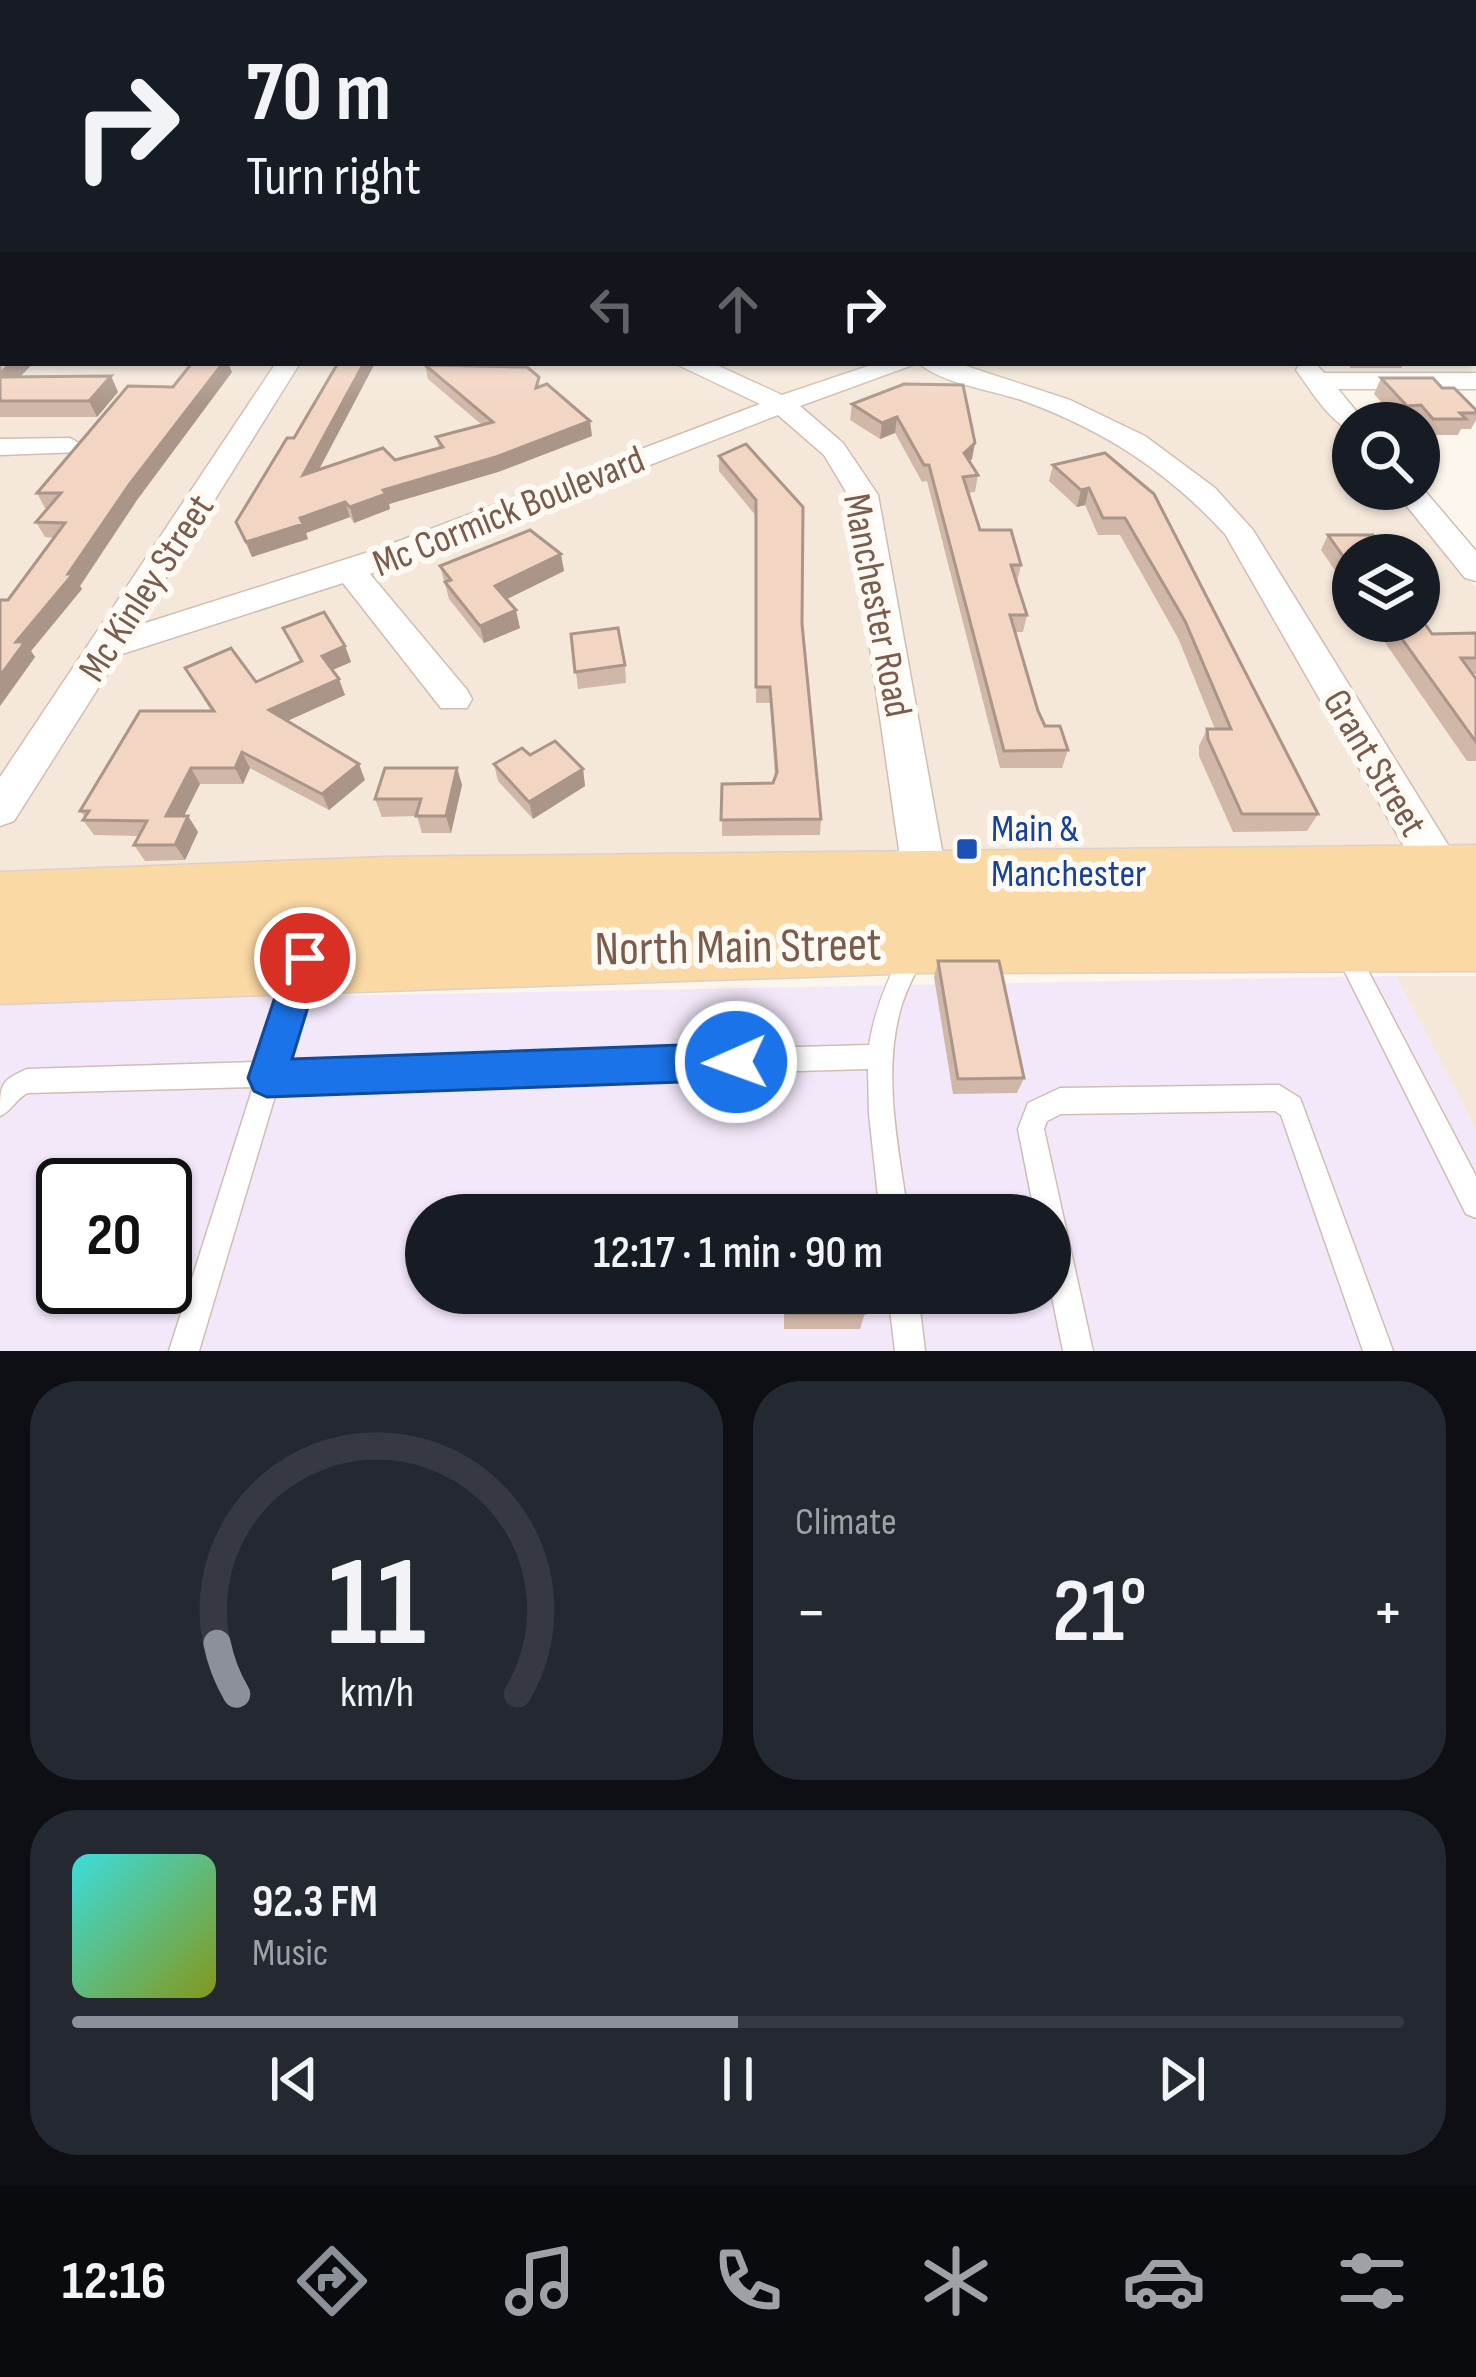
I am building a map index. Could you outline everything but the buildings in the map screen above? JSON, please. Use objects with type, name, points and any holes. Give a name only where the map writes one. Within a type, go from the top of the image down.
[{"type":"main road","name":"North Main Street","points":[[0,903],[385,888],[924,909],[1468,905]]},
{"type":"main road","name":"North Main Street","points":[[0,969],[305,958],[924,909]]},
{"type":"street","name":"Mc Kinley Street","points":[[0,810],[286,366]]},
{"type":"street","name":"Manchester Road","points":[[694,366],[748,386],[830,445],[854,472],[863,495],[924,909]]},
{"type":"street","name":"Mc Cormick Boulevard","points":[[107,646],[246,609],[352,572],[777,406],[897,366]]},
{"type":"street","name":"Grant Street","points":[[941,366],[1059,401],[1108,422],[1200,485],[1238,530],[1468,905]]},
{"type":"street","points":[[1310,372],[1476,381]]},
{"type":"street","points":[[1310,372],[1335,402]]},
{"type":"street","points":[[0,447],[70,446]]},
{"type":"street","points":[[1425,510],[1476,571]]},
{"type":"street","points":[[352,572],[454,699]]},
{"type":"lane","points":[[1323,908],[1476,1204]]},
{"type":"lane","points":[[892,1194],[877,1057],[890,1000],[924,909]]},
{"type":"lane","points":[[184,1351],[305,958]]},
{"type":"lane","points":[[0,1102],[13,1087],[27,1081],[267,1078],[877,1057]]},
{"type":"lane","points":[[1045,1194],[1031,1129],[1036,1112],[1060,1101],[1279,1098],[1291,1108],[1378,1351]]},
{"type":"lane","points":[[906,1314],[910,1351]]},
{"type":"lane","points":[[1070,1314],[1078,1351]]},
{"type":"shaded area","points":[[0,366],[1294,366],[1332,412],[1332,510],[1412,510],[1432,534],[1332,534],[1332,642],[1440,642],[1440,543],[1476,587],[1476,850],[0,877]]},
{"type":"shaded area","points":[[1396,976],[1476,976],[1476,1130]]},
{"type":"shaded area","points":[[1396,976],[1476,1130],[1476,1351],[0,1351],[0,1002]]},
{"type":"place","name":"Main & Manchester","points":[[967,849]]},
{"type":"route","points":[[305,958],[267,1078],[736,1062]]}]
